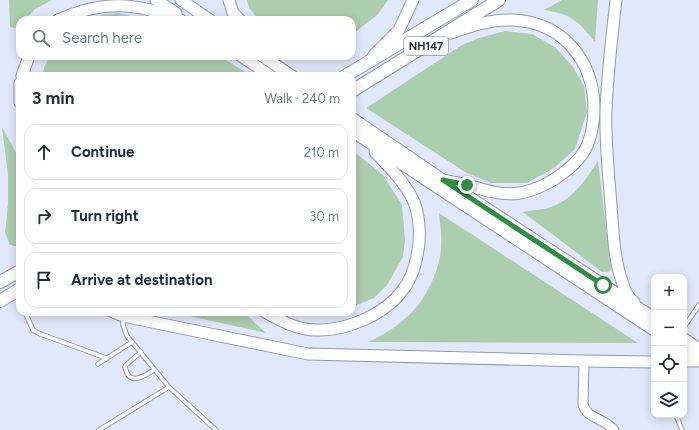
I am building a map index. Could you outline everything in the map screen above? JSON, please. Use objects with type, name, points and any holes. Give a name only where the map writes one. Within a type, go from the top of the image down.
[{"type":"highway","name":"NH147","points":[[352,72],[472,0]]},
{"type":"highway","name":"NH147","points":[[356,89],[499,0]]},
{"type":"highway","points":[[0,282],[16,273]]},
{"type":"highway","points":[[0,301],[16,293]]},
{"type":"main road","points":[[63,16],[92,2],[116,0],[140,4],[171,16]]},
{"type":"main road","points":[[156,0],[180,16]]},
{"type":"main road","points":[[181,0],[204,16]]},
{"type":"main road","points":[[229,0],[233,13],[236,16]]},
{"type":"main road","points":[[364,65],[399,30],[409,10],[412,0]]},
{"type":"main road","points":[[616,0],[606,112],[606,143],[613,227],[622,284],[629,298],[643,311]]},
{"type":"main road","points":[[440,37],[483,23],[502,20],[524,21],[542,26],[566,40],[585,65],[591,79],[594,107],[592,129],[587,146],[574,165],[547,184],[534,190],[506,194],[495,193],[443,180]]},
{"type":"main road","points":[[23,72],[28,60]]},
{"type":"main road","points":[[247,60],[265,72]]},
{"type":"main road","points":[[268,60],[286,72]]},
{"type":"main road","points":[[273,60],[280,68]]},
{"type":"main road","points":[[356,121],[443,180],[651,316]]},
{"type":"main road","points":[[356,134],[651,328]]},
{"type":"main road","points":[[272,316],[297,327],[316,330],[336,329],[372,316],[391,302],[402,291],[412,275],[418,256],[420,236],[419,222],[414,202],[402,181],[362,139]]},
{"type":"main road","points":[[128,316],[308,354],[584,362],[651,362]]},
{"type":"main road","points":[[687,341],[699,349]]},
{"type":"main road","points":[[687,352],[699,360]]},
{"type":"main road","points":[[687,361],[699,360]]},
{"type":"street","points":[[584,362],[584,410],[587,414],[610,425],[614,430]]},
{"type":"lane","points":[[687,323],[699,305]]},
{"type":"lane","points":[[27,316],[33,330],[106,358]]},
{"type":"lane","points":[[119,316],[124,331],[169,388],[216,430]]},
{"type":"lane","points":[[98,364],[132,342]]},
{"type":"lane","points":[[141,352],[126,365],[125,367],[127,373],[131,378],[137,379],[154,370]]},
{"type":"lane","points":[[99,430],[169,388]]},
{"type":"lane","points":[[677,418],[682,430]]},
{"type":"green space","points":[[9,0],[52,0],[35,9],[29,16],[16,16],[16,28],[10,27]]},
{"type":"green space","points":[[247,0],[388,0],[378,14],[356,32],[356,16],[256,16],[249,8]]},
{"type":"green space","points":[[562,0],[598,0],[595,42],[579,24],[568,16],[544,10]]},
{"type":"green space","points":[[118,13],[130,16],[99,16]]},
{"type":"green space","points":[[505,31],[532,34],[555,47],[573,67],[584,86],[587,112],[575,149],[554,168],[527,183],[491,183],[465,172],[366,108],[462,45],[479,38]]},
{"type":"green space","points":[[48,60],[226,60],[245,72],[43,72]]},
{"type":"green space","points":[[2,127],[16,153],[16,246],[10,245],[5,233],[8,204],[8,174]]},
{"type":"green space","points":[[356,153],[383,175],[402,205],[405,240],[403,257],[387,285],[374,298],[356,305]]},
{"type":"green space","points":[[598,161],[611,270],[607,272],[602,272],[523,212],[554,206],[568,198],[579,187]]},
{"type":"green space","points":[[439,213],[638,343],[368,342],[398,325],[413,311],[428,290],[439,263],[441,238]]},
{"type":"green space","points":[[189,316],[247,316],[266,333]]},
{"type":"route","points":[[467,185],[443,180],[603,285]]}]
